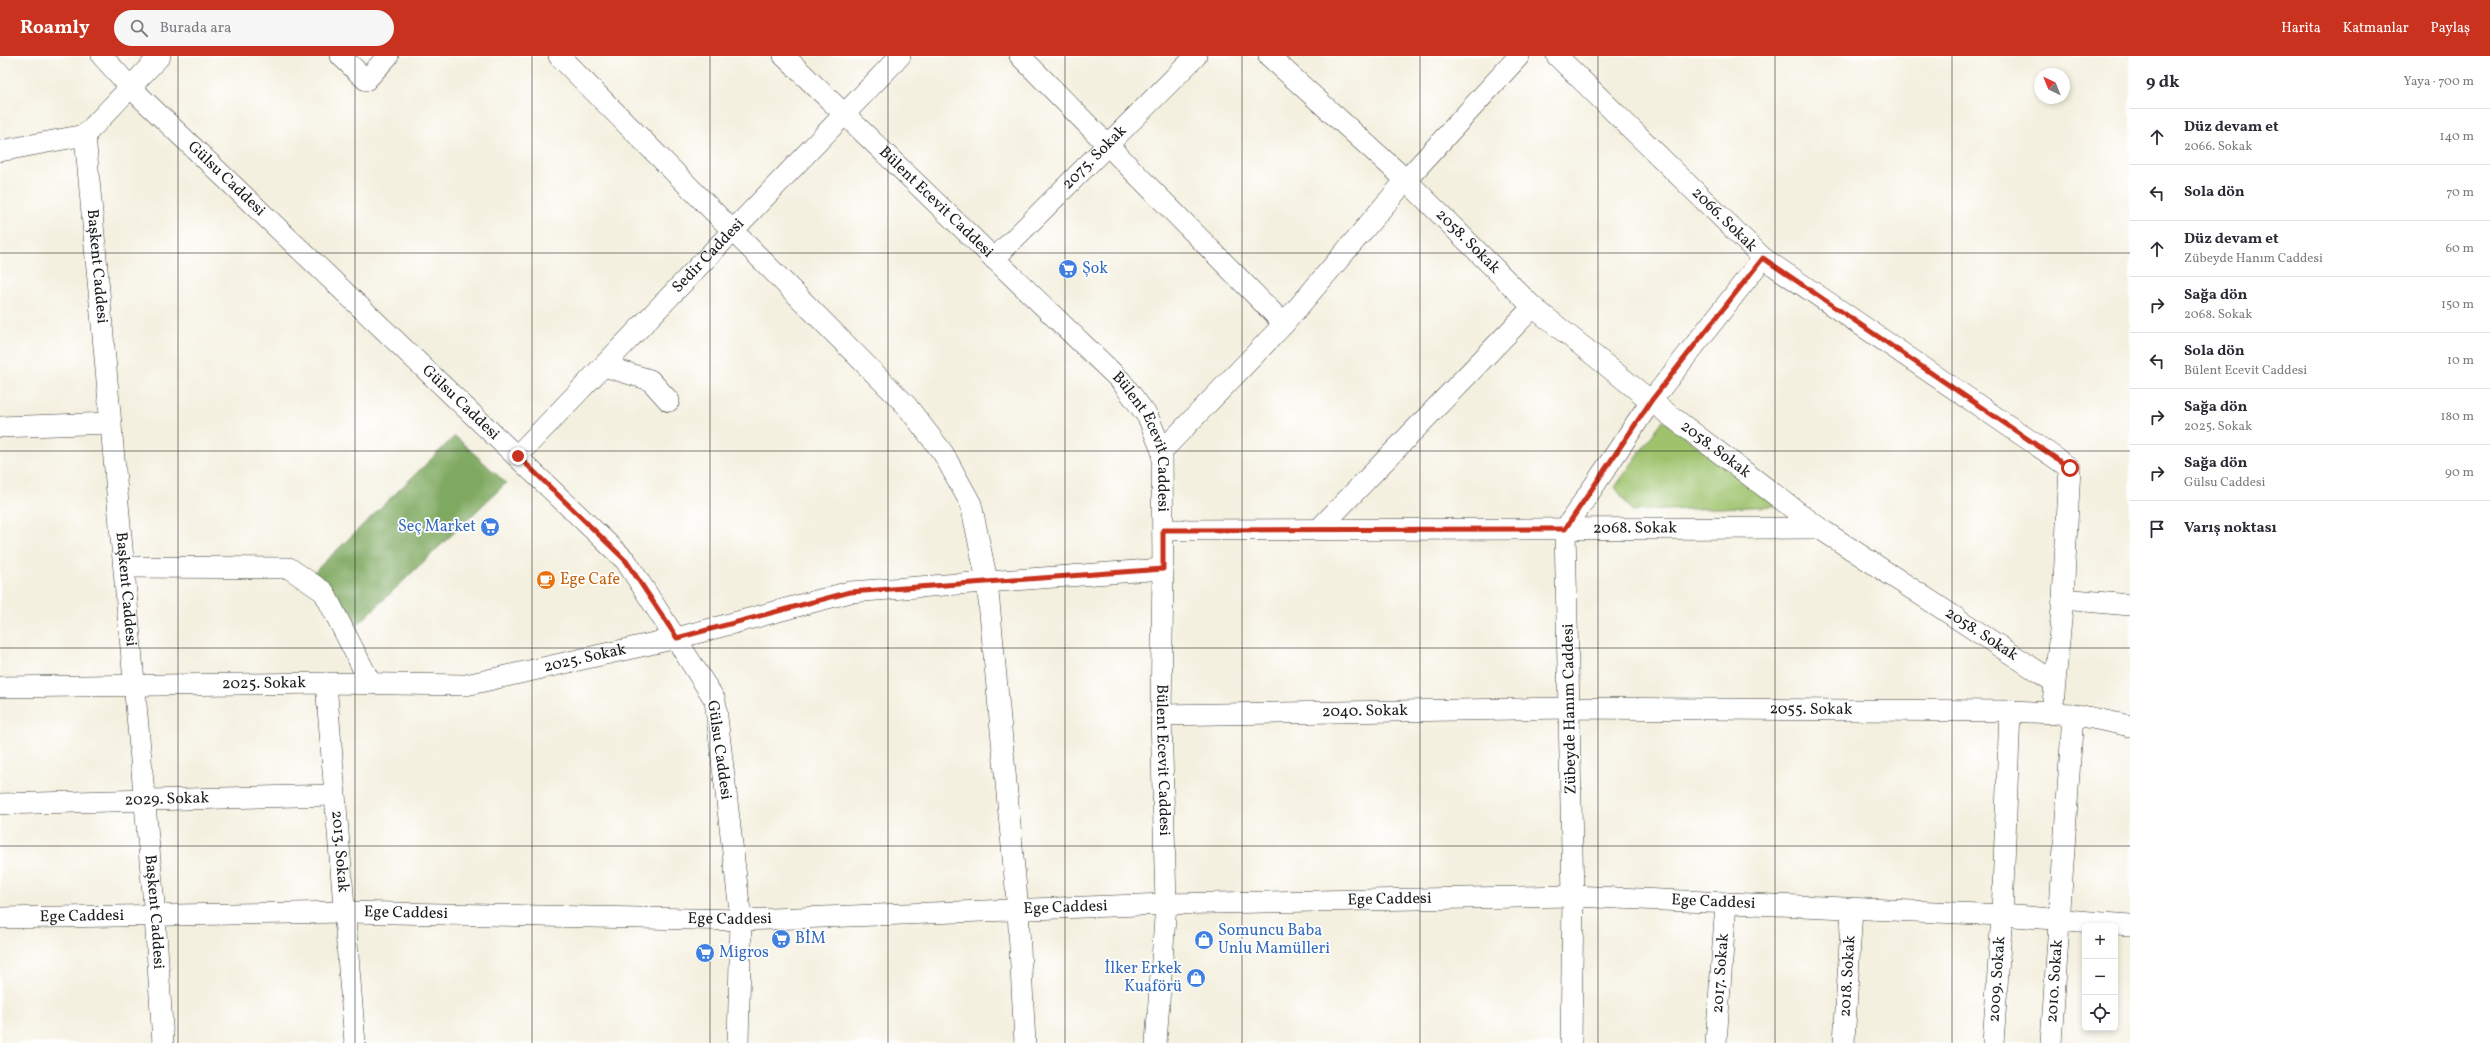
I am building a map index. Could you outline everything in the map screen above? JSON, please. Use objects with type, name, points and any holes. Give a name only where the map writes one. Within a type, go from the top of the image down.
[{"type":"street","name":"Gülsu Caddesi","points":[[102,56],[130,87],[518,456],[626,561],[677,638],[715,700],[741,920],[738,1043]]},
{"type":"street","points":[[0,152],[85,135],[160,56]]},
{"type":"street","points":[[341,56],[366,80],[388,56]]},
{"type":"street","points":[[559,56],[906,405],[943,453],[971,504],[988,581],[1018,910],[1025,1043]]},
{"type":"street","name":"Bülent Ecevit Caddesi","points":[[784,56],[1121,381],[1148,417],[1162,450],[1163,569],[1161,715],[1166,904],[1156,1043]]},
{"type":"street","name":"Sedir Caddesi","points":[[518,456],[900,56]]},
{"type":"street","points":[[1020,56],[1284,324]]},
{"type":"street","name":"2075. Sokak","points":[[994,259],[1196,56]]},
{"type":"street","name":"2058. Sokak","points":[[1269,56],[1406,180],[1533,308],[1651,401],[1819,528],[2054,682]]},
{"type":"street","points":[[1162,450],[1284,324],[1406,180],[1519,56]]},
{"type":"street","name":"2066. Sokak","points":[[1557,56],[1763,258],[2070,468],[2063,598]]},
{"type":"street","name":"Başkent Caddesi","points":[[85,135],[155,916],[163,1043]]},
{"type":"street","points":[[1565,529],[1651,401],[1763,258]]},
{"type":"street","points":[[1319,529],[1533,308]]},
{"type":"street","points":[[604,366],[650,380],[669,401]]},
{"type":"street","points":[[0,427],[111,423]]},
{"type":"street","name":"2068. Sokak","points":[[1163,530],[1819,528]]},
{"type":"street","name":"Zübeyde Hanım Caddesi","points":[[1565,529],[1573,896],[1571,1043]]},
{"type":"street","points":[[124,567],[289,568],[324,592],[371,684]]},
{"type":"street","name":"2025. Sokak","points":[[0,687],[326,683],[466,685],[677,638],[850,592],[1163,569]]},
{"type":"street","points":[[2052,714],[2063,598],[2130,605]]},
{"type":"street","name":"2013. Sokak","points":[[326,683],[334,795],[346,912],[355,1043]]},
{"type":"street","name":"2055. Sokak","points":[[1570,708],[2010,711],[2073,714],[2130,726]]},
{"type":"street","name":"2040. Sokak","points":[[1161,715],[1570,708]]},
{"type":"street","name":"2009. Sokak","points":[[1992,1043],[2002,915],[2010,711]]},
{"type":"street","name":"2010. Sokak","points":[[2051,1043],[2073,714]]},
{"type":"street","name":"2029. Sokak","points":[[0,804],[334,795]]},
{"type":"street","name":"Ege Caddesi","points":[[0,918],[346,912],[741,920],[1166,904],[1573,896],[2002,915],[2130,925]]},
{"type":"street","name":"2017. Sokak","points":[[1716,1043],[1726,903]]},
{"type":"street","name":"2018. Sokak","points":[[1844,1043],[1852,909]]},
{"type":"green space","points":[[1663,420],[1777,506],[1632,511],[1615,487]]},
{"type":"green space","points":[[455,436],[506,483],[351,631],[311,575]]},
{"type":"place","name":"Şok","points":[[1068,269]]},
{"type":"place","name":"Seç Market","points":[[490,527]]},
{"type":"place","name":"Ege Cafe","points":[[546,580]]},
{"type":"place","name":"BİM","points":[[781,939]]},
{"type":"place","name":"Somuncu Baba Unlu Mamülleri","points":[[1204,940]]},
{"type":"place","name":"Migros","points":[[705,953]]},
{"type":"place","name":"İlker Erkek Kuaförü","points":[[1196,978]]},
{"type":"route","points":[[518,456],[626,561],[677,638],[850,592],[1163,569],[1163,530],[1565,529],[1651,401],[1763,258],[2070,468]]}]
